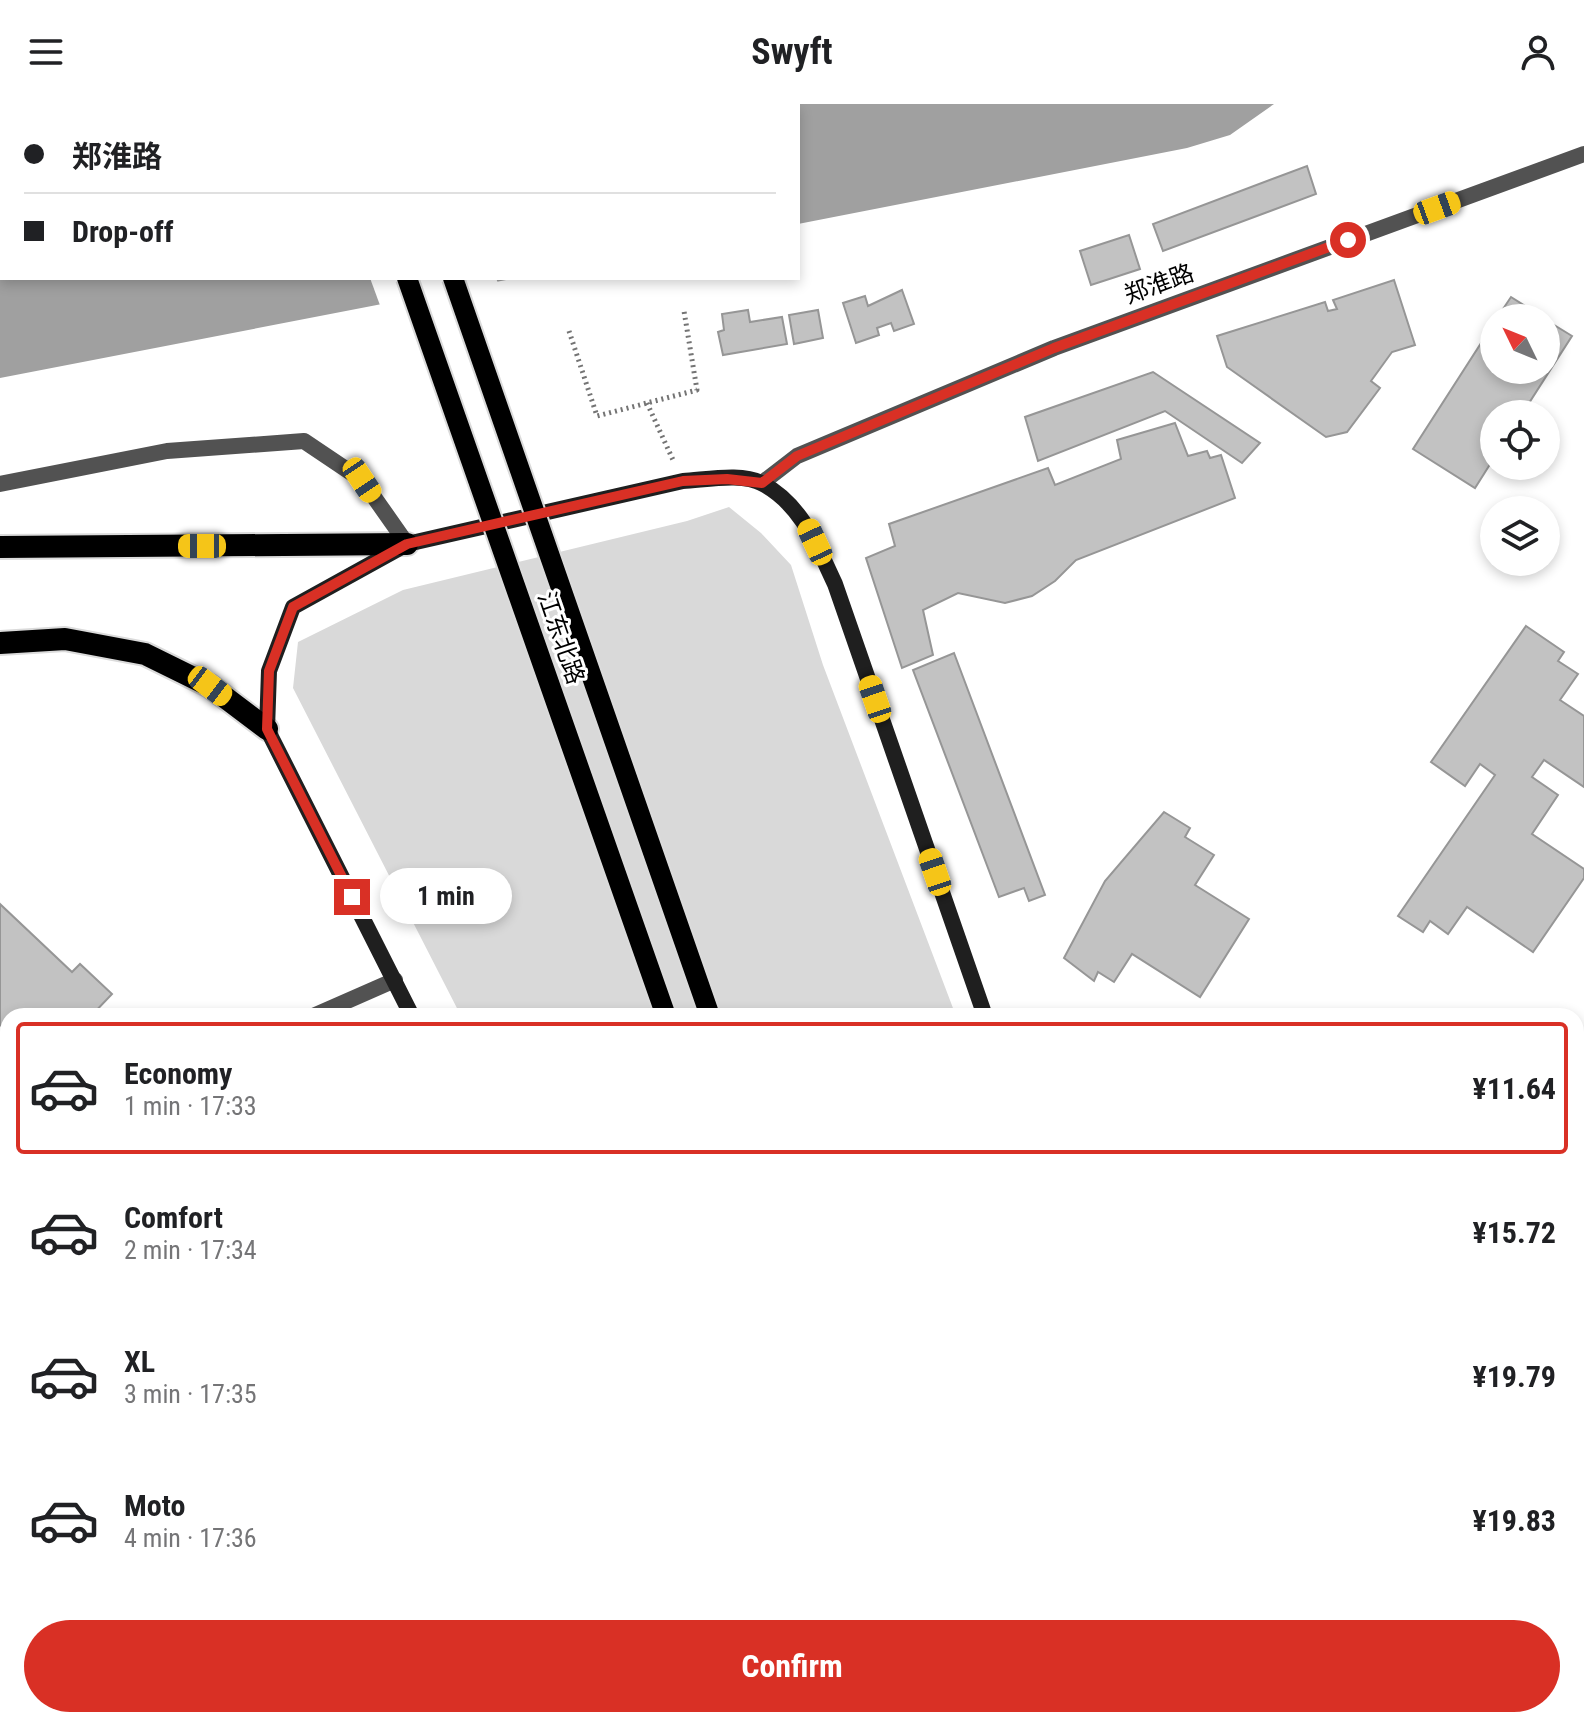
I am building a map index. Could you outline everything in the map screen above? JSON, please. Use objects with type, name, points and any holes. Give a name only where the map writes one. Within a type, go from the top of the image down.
[{"type":"highway","points":[[0,547],[407,544]]},
{"type":"highway","points":[[0,643],[65,639],[145,654],[210,686],[267,729]]},
{"type":"main road","name":"江东北路","points":[[408,280],[663,1008]]},
{"type":"main road","name":"江东北路","points":[[454,280],[707,1008]]},
{"type":"main road","points":[[408,1008],[267,729],[269,671],[293,607],[407,544],[683,481],[727,479],[762,483],[805,521],[835,584],[982,1008]]},
{"type":"street","name":"郑淮路","points":[[762,483],[797,456],[1054,348],[1584,154]]},
{"type":"street","points":[[0,484],[167,451],[304,441],[362,480],[407,544]]},
{"type":"street","points":[[331,1008],[395,980]]},
{"type":"path","points":[[569,331],[597,416],[697,390],[684,311]]},
{"type":"path","points":[[647,403],[683,481]]},
{"type":"shaded area","points":[[800,104],[1274,104],[1230,135],[1187,148],[800,224]]},
{"type":"shaded area","points":[[0,280],[507,280],[0,378]]},
{"type":"shaded area","points":[[729,507],[761,533],[791,565],[823,665],[953,1008],[457,1008],[293,688],[298,642],[403,590],[687,521]]},
{"type":"pier","points":[[371,280],[497,280],[499,286],[381,308]]},
{"type":"building","points":[[1307,166],[1316,194],[1163,251],[1153,224]]},
{"type":"building","points":[[1129,235],[1140,269],[1091,285],[1080,251]]},
{"type":"building","points":[[1394,280],[1415,345],[1392,352],[1371,381],[1380,388],[1347,432],[1326,437],[1227,367],[1217,336],[1325,302],[1328,311],[1337,309],[1333,300]]},
{"type":"building","points":[[902,290],[914,324],[894,331],[891,323],[877,328],[879,335],[856,343],[843,303],[865,296],[868,306]]},
{"type":"building","points":[[1511,297],[1522,304],[1506,304]]},
{"type":"building","points":[[748,310],[750,322],[782,317],[787,344],[723,355],[718,332],[724,330],[722,314]]},
{"type":"building","points":[[818,310],[823,338],[794,344],[789,315]]},
{"type":"building","points":[[1560,329],[1572,336],[1560,355]]},
{"type":"building","points":[[1480,345],[1480,384],[1541,384],[1531,400],[1480,400],[1480,480],[1475,488],[1413,449]]},
{"type":"building","points":[[1153,372],[1260,443],[1242,463],[1165,411],[1038,461],[1025,417]]},
{"type":"building","points":[[1175,423],[1188,456],[1207,451],[1210,458],[1221,455],[1235,498],[1076,560],[1055,581],[1032,596],[1005,603],[958,593],[923,610],[933,655],[902,668],[866,558],[895,546],[889,524],[1048,468],[1055,485],[1121,459],[1117,440]]},
{"type":"building","points":[[1526,626],[1564,652],[1558,661],[1578,674],[1560,700],[1584,716],[1584,787],[1544,760],[1532,777],[1558,795],[1532,834],[1584,869],[1584,878],[1533,952],[1467,907],[1448,934],[1430,921],[1423,932],[1398,916],[1495,775],[1480,764],[1465,786],[1431,762]]},
{"type":"building","points":[[954,653],[1045,895],[1029,901],[1024,888],[999,897],[913,670]]},
{"type":"building","points":[[1164,812],[1190,828],[1185,837],[1214,855],[1195,885],[1249,919],[1200,997],[1132,954],[1114,982],[1098,972],[1094,981],[1064,958],[1105,881]]},
{"type":"building","points":[[0,904],[72,972],[80,964],[112,994],[99,1008],[0,1008]]},
{"type":"route","points":[[352,897],[267,729],[269,671],[293,607],[407,544],[683,481],[727,479],[762,483],[797,456],[1054,348],[1348,240]]}]
